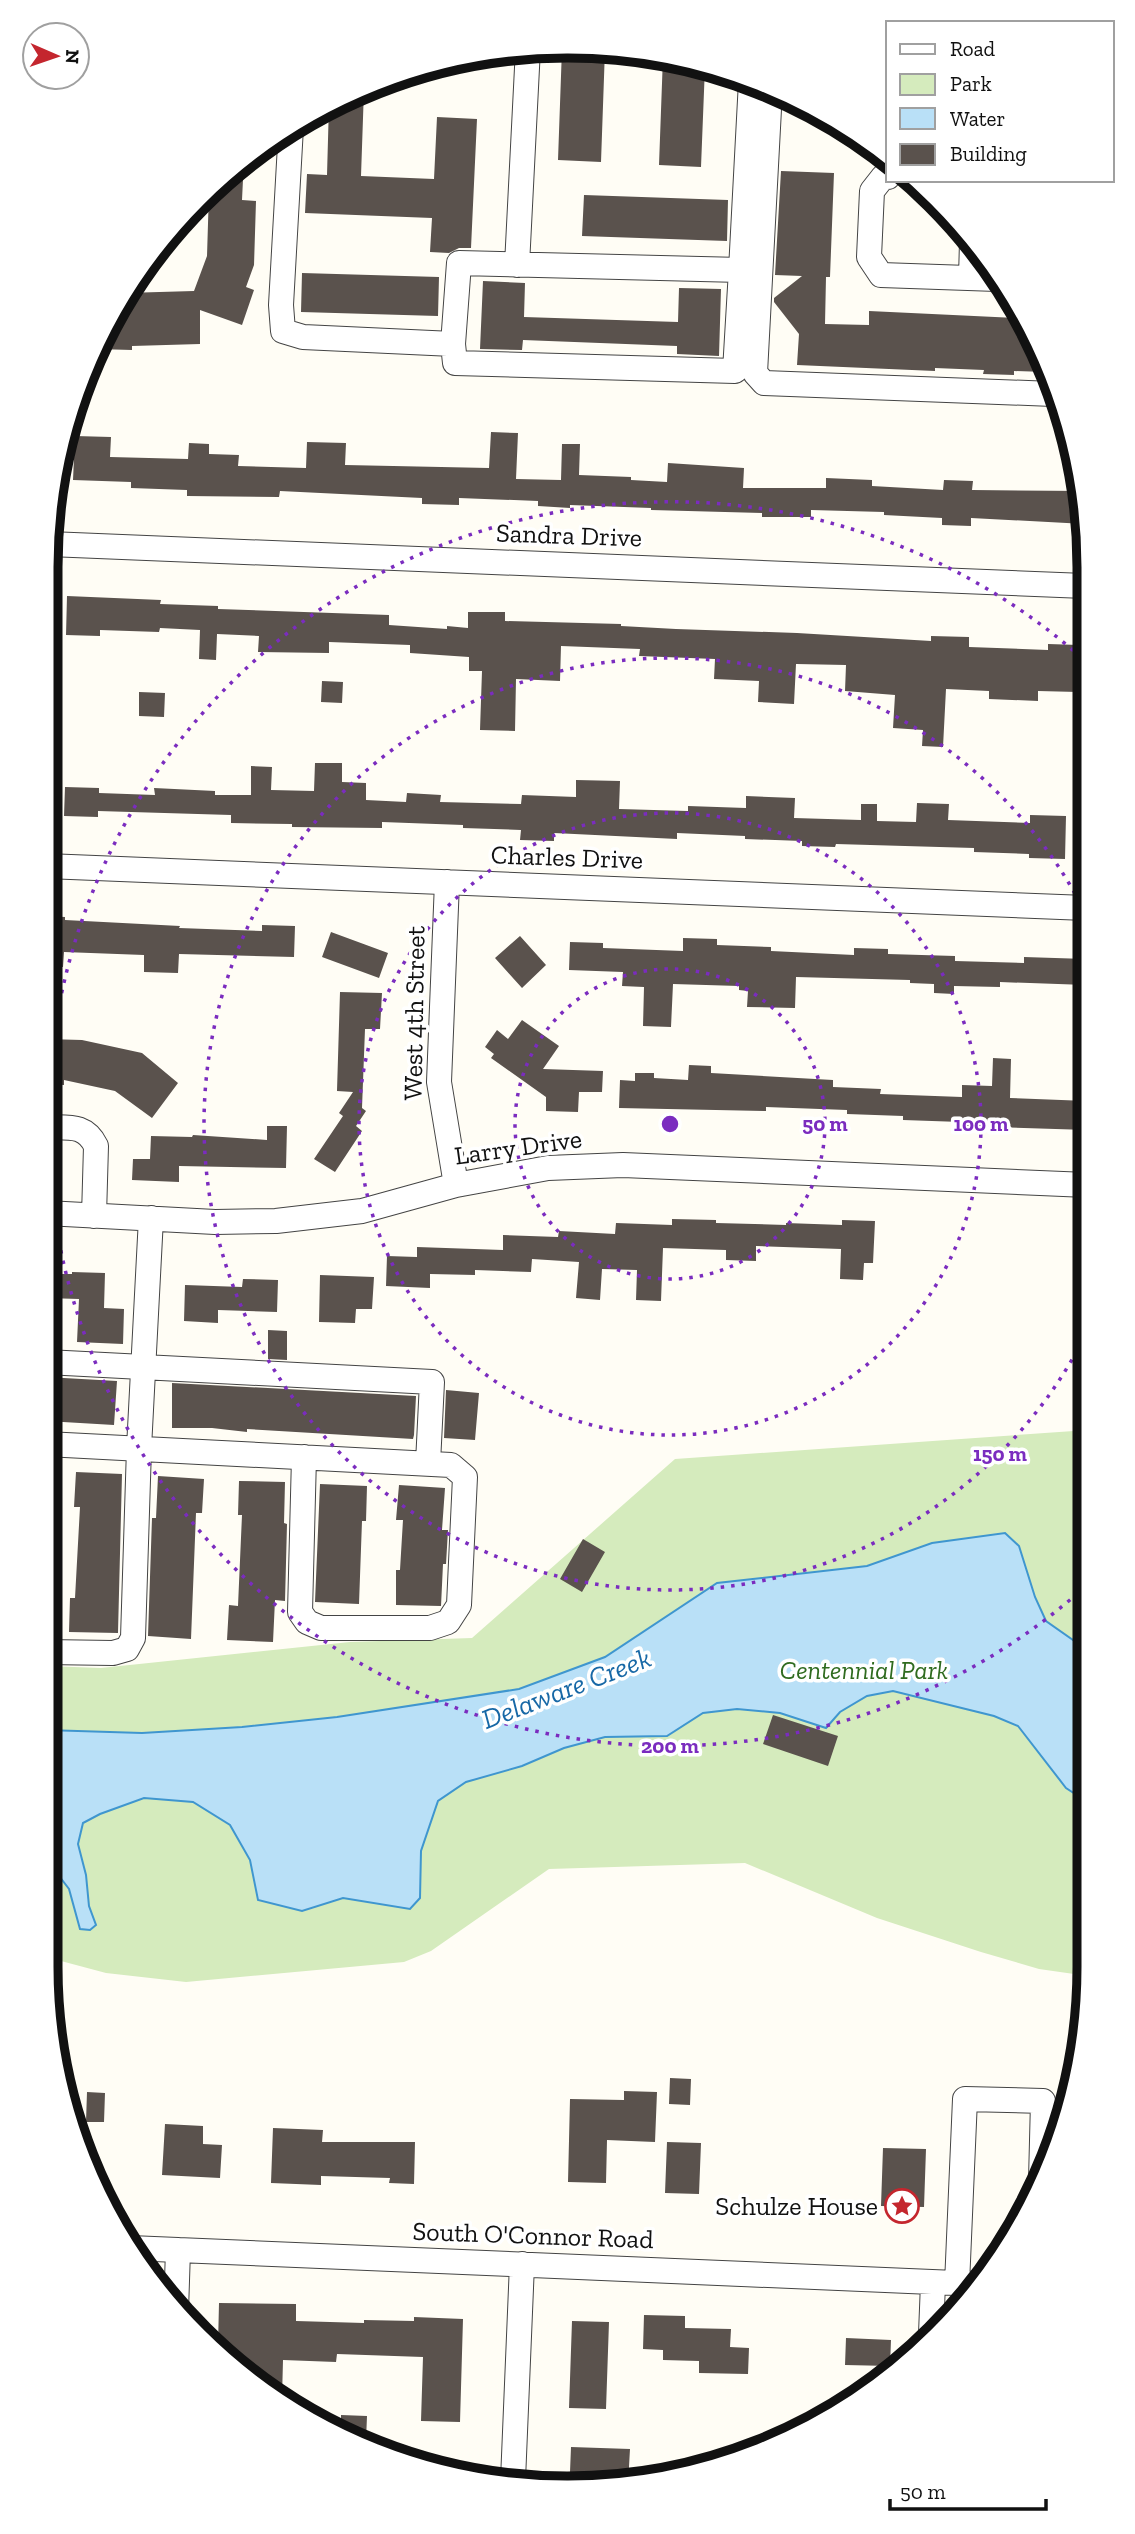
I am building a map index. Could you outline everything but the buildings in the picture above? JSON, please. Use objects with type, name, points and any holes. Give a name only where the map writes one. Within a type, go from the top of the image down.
[{"type":"street","points":[[517,265],[527,60]]},
{"type":"street","points":[[741,270],[458,263],[453,344],[455,363],[735,371],[741,270],[750,92]]},
{"type":"street","points":[[769,100],[755,373],[764,383],[1046,394]]},
{"type":"street","points":[[291,140],[281,305],[283,331],[303,338],[453,344]]},
{"type":"street","points":[[886,177],[883,177],[872,191],[869,257],[881,275],[987,278]]},
{"type":"street","points":[[971,277],[972,256]]},
{"type":"street","name":"Sandra Drive","points":[[59,544],[1077,586]]},
{"type":"street","name":"Charles Drive","points":[[58,866],[1077,908]]},
{"type":"street","name":"West 4th Street","points":[[447,882],[439,1082],[456,1185]]},
{"type":"street","points":[[58,1128],[86,1132],[96,1146],[94,1216]]},
{"type":"street","name":"Larry Drive","points":[[58,1214],[246,1223],[319,1217],[362,1211],[456,1185],[548,1168],[623,1165],[1077,1185]]},
{"type":"street","points":[[58,1652],[113,1653],[127,1650],[133,1638],[139,1447],[151,1219]]},
{"type":"street","points":[[58,1362],[432,1382],[428,1463]]},
{"type":"street","points":[[58,1444],[139,1447],[451,1465],[465,1477],[459,1605],[448,1622],[430,1628],[321,1628],[307,1622],[300,1612],[304,1457]]},
{"type":"street","points":[[942,2313],[956,2284],[965,2099],[1044,2101],[1042,2151]]},
{"type":"street","name":"South O'Connor Road","points":[[143,2249],[956,2284]]},
{"type":"street","points":[[177,2294],[178,2250]]},
{"type":"street","points":[[513,2473],[522,2264]]},
{"type":"green space","name":"Centennial Park","points":[[1077,1431],[1077,1974],[1039,1969],[877,1918],[745,1863],[549,1869],[431,1951],[404,1962],[186,1982],[106,1973],[58,1960],[58,1666],[101,1668],[350,1642],[472,1638],[675,1459]]},
{"type":"water","name":"Delaware Creek","points":[[1005,1533],[1019,1546],[1035,1597],[1046,1621],[1077,1643],[1077,1795],[1066,1788],[1018,1726],[994,1716],[893,1691],[867,1696],[840,1712],[826,1728],[780,1713],[737,1709],[703,1713],[667,1736],[605,1737],[564,1748],[522,1766],[466,1782],[438,1801],[421,1851],[420,1898],[410,1909],[343,1898],[302,1911],[258,1900],[250,1860],[230,1825],[193,1802],[144,1798],[83,1823],[78,1844],[86,1875],[89,1906],[96,1925],[90,1930],[80,1929],[69,1889],[58,1875],[58,1730],[142,1733],[242,1727],[337,1717],[519,1689],[605,1657],[717,1583],[867,1566],[932,1543]]},
{"type":"place","name":"Schulze House","points":[[902,2206]]}]
